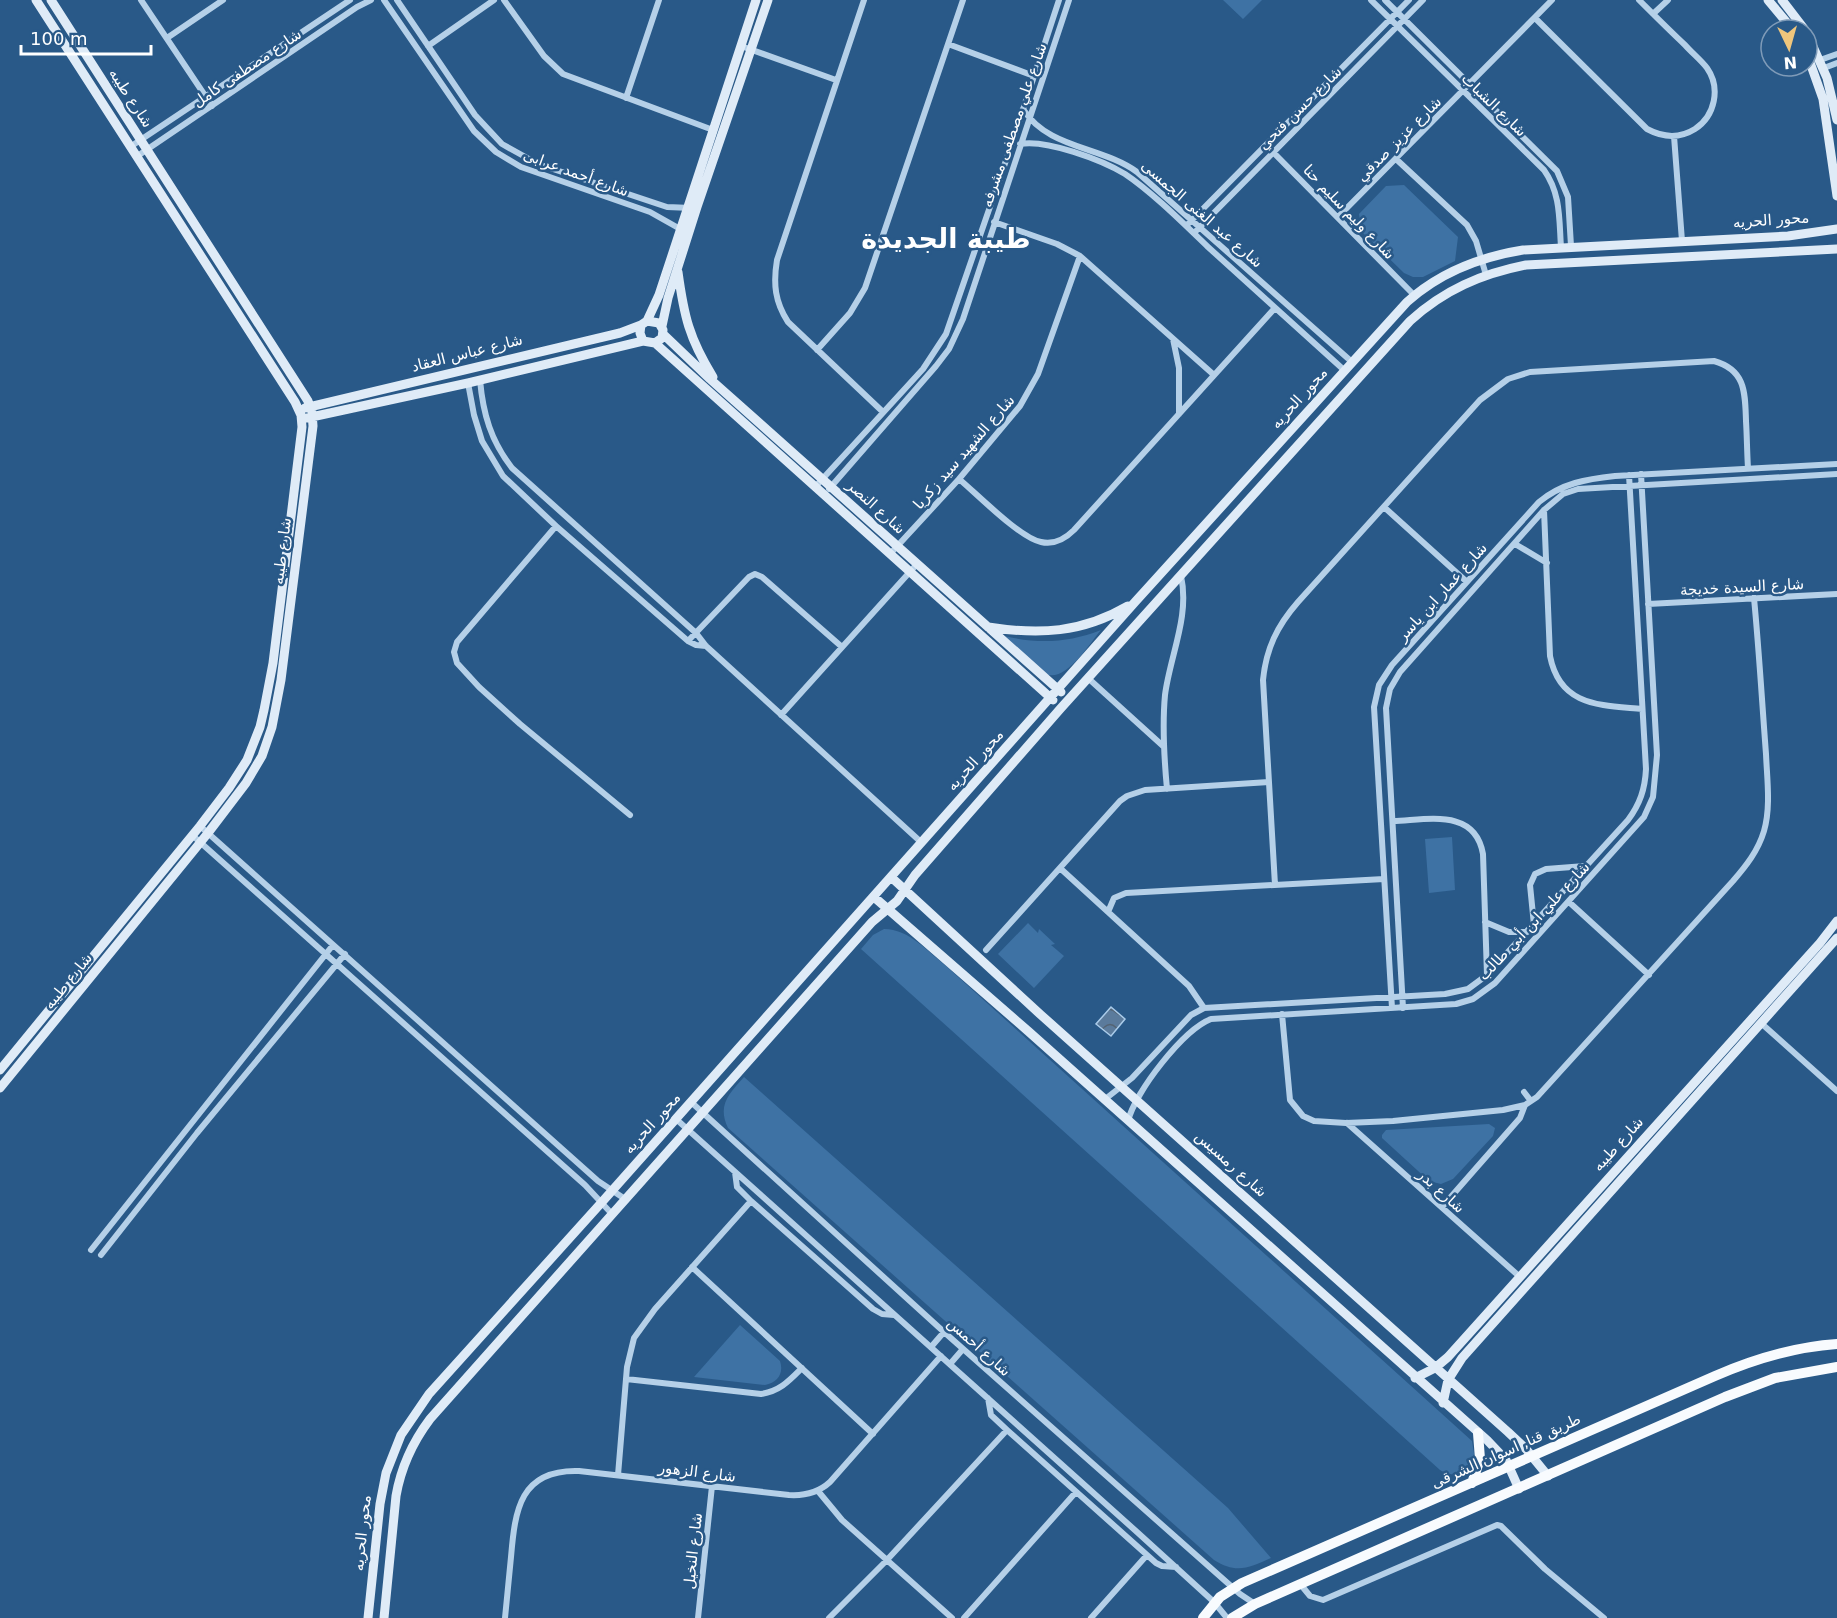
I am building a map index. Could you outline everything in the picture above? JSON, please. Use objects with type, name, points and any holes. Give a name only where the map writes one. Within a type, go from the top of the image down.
[{"type":"main road","name":"شارع طيبه","points":[[0,1070],[200,826],[247,760],[264,710],[275,647],[300,415],[36,0]]},
{"type":"main road","name":"شارع طيبه","points":[[0,1088],[208,833],[254,770],[272,727],[283,672],[313,417],[310,407],[51,0]]},
{"type":"main road","points":[[692,208],[713,130],[756,0]]},
{"type":"main road","points":[[684,231],[678,269],[668,298],[662,330],[655,343],[644,341],[640,333],[656,304],[752,50],[768,0]]},
{"type":"main road","points":[[1768,0],[1783,18]]},
{"type":"main road","points":[[1782,0],[1796,18]]},
{"type":"main road","points":[[1819,58],[1833,98],[1837,120]]},
{"type":"main road","points":[[1816,78],[1823,99],[1837,196]]},
{"type":"main road","name":"محور الحريه","points":[[368,1618],[383,1483],[392,1453],[405,1426],[429,1394],[612,1192],[1136,602],[1414,295],[1448,273],[1482,259],[1523,250],[1795,235],[1837,229]]},
{"type":"main road","name":"محور الحريه","points":[[384,1618],[398,1487],[414,1443],[441,1405],[872,922],[905,891],[915,875],[1061,708],[1410,321],[1447,292],[1486,275],[1526,266],[1837,249]]},
{"type":"main road","points":[[678,269],[690,333],[699,355],[718,387]]},
{"type":"main road","points":[[644,323],[656,321],[662,330]]},
{"type":"main road","name":"شارع عباس العقاد","points":[[300,415],[310,407],[620,333],[644,323]]},
{"type":"main road","name":"شارع النصر","points":[[662,330],[819,483]]},
{"type":"main road","name":"شارع عباس العقاد","points":[[300,415],[313,417],[644,341]]},
{"type":"main road","name":"شارع النصر","points":[[655,343],[827,490],[897,546],[1070,700]]},
{"type":"main road","name":"شارع النصر","points":[[827,490],[890,554],[1061,708]]},
{"type":"main road","points":[[979,634],[987,626],[1028,632],[1065,630],[1102,619],[1136,602]]},
{"type":"main road","points":[[938,825],[949,836]]},
{"type":"main road","name":"شارع رمسيس","points":[[891,877],[1121,1087],[1513,1436],[1548,1476]]},
{"type":"main road","points":[[874,897],[1500,1453],[1510,1467],[1519,1489]]},
{"type":"main road","name":"شارع طيبه","points":[[1415,1378],[1435,1368],[1448,1357],[1820,943],[1837,921]]},
{"type":"main road","name":"شارع طيبه","points":[[1443,1403],[1448,1380],[1462,1358],[1837,938]]},
{"type":"main road","points":[[1668,1111],[1676,1119]]},
{"type":"main road","name":"طريق قنا, اسوان الشرقى","points":[[1203,1618],[1215,1602],[1233,1588],[1732,1368],[1787,1351],[1837,1344]]},
{"type":"main road","points":[[1229,1618],[1255,1604],[1749,1387],[1792,1374],[1837,1367]]},
{"type":"main road","points":[[1472,1483],[1480,1459],[1478,1433]]},
{"type":"street","points":[[141,0],[212,106]]},
{"type":"street","points":[[167,38],[223,0]]},
{"type":"street","name":"شارع مصطفى كامل","points":[[130,147],[350,0]]},
{"type":"street","name":"شارع مصطفى كامل","points":[[136,157],[357,7],[371,0]]},
{"type":"street","name":"شارع أحمد عرابى","points":[[384,0],[470,125],[496,152],[521,168],[650,212],[684,231]]},
{"type":"street","name":"شارع أحمد عرابى","points":[[397,0],[483,126],[514,152],[544,166],[667,207],[692,208]]},
{"type":"street","points":[[428,46],[494,0]]},
{"type":"street","points":[[504,0],[556,69],[571,78],[713,130]]},
{"type":"street","points":[[626,98],[659,0]]},
{"type":"street","points":[[864,0],[777,260],[774,286],[781,311],[788,322],[883,412]]},
{"type":"street","points":[[817,350],[850,313],[865,288],[963,0]]},
{"type":"street","name":"شارع علي مصطفى مشرفه","points":[[819,483],[929,361],[946,334],[1059,0]]},
{"type":"street","name":"شارع علي مصطفى مشرفه","points":[[827,490],[949,349],[963,319],[1069,0]]},
{"type":"street","name":"شارع الشباب","points":[[1371,0],[1549,177],[1558,199],[1561,247]]},
{"type":"street","name":"شارع الشباب","points":[[1385,0],[1557,171],[1568,196],[1571,246]]},
{"type":"street","name":"شارع حسن فتحي","points":[[1189,224],[1409,0]]},
{"type":"street","name":"شارع حسن فتحي","points":[[1193,233],[1424,0]]},
{"type":"street","name":"شارع عزيز صدقي","points":[[1338,217],[1552,0]]},
{"type":"street","points":[[1535,18],[1640,123],[1655,133],[1674,136],[1696,129],[1707,117],[1714,102],[1714,85],[1708,69],[1639,0]]},
{"type":"street","points":[[1653,14],[1668,0]]},
{"type":"street","points":[[948,44],[1034,76]]},
{"type":"street","points":[[741,46],[836,80]]},
{"type":"street","points":[[1822,64],[1837,54]]},
{"type":"street","points":[[1822,64],[1837,63]]},
{"type":"street","name":"شارع عبد الغنى الجمسى","points":[[1023,109],[1045,133],[1130,167],[1189,224],[1193,233],[1344,370]]},
{"type":"street","points":[[1674,136],[1682,241]]},
{"type":"street","name":"شارع عبد الغنى الجمسى","points":[[1011,146],[1022,143],[1041,143],[1052,146],[1110,166],[1131,179],[1189,224],[1199,228],[1352,362]]},
{"type":"street","name":"شارع وليم سليم حنا","points":[[1266,145],[1414,295]]},
{"type":"street","points":[[1396,159],[1467,225],[1476,242],[1486,275]]},
{"type":"street","points":[[994,222],[1065,248],[1080,256],[1214,375]]},
{"type":"street","name":"شارع الشهيد سيد زكريا","points":[[890,554],[959,479],[1027,396],[1038,374],[1080,256]]},
{"type":"street","points":[[959,479],[1032,540],[1051,543],[1060,541],[1074,530],[1275,308]]},
{"type":"street","points":[[1173,339],[1179,368],[1179,414]]},
{"type":"street","points":[[1275,885],[1263,680],[1266,659],[1273,638],[1289,612],[1480,400],[1508,379],[1541,370],[1705,361],[1722,364],[1736,374],[1744,389],[1748,468]]},
{"type":"street","points":[[480,380],[490,432],[512,468],[696,633],[706,646],[922,843]]},
{"type":"street","points":[[468,383],[478,429],[495,465],[513,486],[688,641],[706,646]]},
{"type":"street","name":"شارع عمار ابن ياسر","points":[[1392,1008],[1374,707],[1376,692],[1392,665],[1546,496],[1569,484],[1601,477],[1641,474],[1837,464]]},
{"type":"street","name":"شارع علي ابن أبي طالب","points":[[1128,1121],[1135,1099],[1149,1080],[1189,1034],[1204,1022],[1225,1017],[1456,1004],[1481,994],[1495,983],[1636,826],[1653,797],[1657,755],[1641,474]]},
{"type":"street","name":"شارع عمار ابن ياسر","points":[[1403,1008],[1386,708],[1393,683],[1400,672],[1544,510],[1556,499],[1571,491],[1642,484],[1837,474]]},
{"type":"street","name":"شارع علي ابن أبي طالب","points":[[1204,1008],[1460,992],[1475,985],[1487,975],[1634,812],[1643,793],[1646,761],[1629,475]]},
{"type":"street","points":[[1384,507],[1467,582]]},
{"type":"street","points":[[1544,510],[1550,657],[1556,677],[1570,693],[1587,702],[1642,709]]},
{"type":"street","points":[[556,526],[457,642],[455,658],[460,667],[500,706],[630,814]]},
{"type":"street","points":[[1515,544],[1547,563]]},
{"type":"street","points":[[781,715],[917,564]]},
{"type":"street","points":[[688,641],[748,577],[755,574],[762,577],[842,647]]},
{"type":"street","points":[[1167,789],[1163,746],[1165,696],[1184,606],[1181,576]]},
{"type":"street","name":"شارع السيدة خديجة","points":[[1648,604],[1837,594]]},
{"type":"street","points":[[1442,1207],[1520,1118],[1528,1103],[1649,975],[1742,871],[1756,850],[1765,830],[1768,779],[1755,598]]},
{"type":"street","points":[[1089,679],[1163,746]]},
{"type":"street","points":[[986,950],[1120,801],[1136,793],[1167,789],[1269,782]]},
{"type":"street","points":[[1393,821],[1458,821],[1476,833],[1483,854],[1487,975]]},
{"type":"street","points":[[200,826],[471,1069],[612,1192],[625,1199]]},
{"type":"street","points":[[192,835],[602,1202],[612,1214]]},
{"type":"street","points":[[1534,925],[1530,885],[1535,874],[1546,869],[1586,866]]},
{"type":"street","points":[[1060,869],[1189,986],[1204,1008],[1191,1015],[1121,1087],[1104,1100]]},
{"type":"street","points":[[1108,912],[1114,898],[1126,892],[1384,879]]},
{"type":"street","points":[[1569,902],[1649,975]]},
{"type":"street","points":[[1485,922],[1501,930],[1527,932]]},
{"type":"street","points":[[91,1250],[333,945]]},
{"type":"street","points":[[101,1255],[345,954]]},
{"type":"street","points":[[70,985],[79,992]]},
{"type":"street","points":[[1282,1014],[1288,1094],[1294,1106],[1303,1116],[1314,1121],[1346,1123],[1403,1120],[1481,1113],[1510,1109],[1528,1103]]},
{"type":"street","points":[[1762,1024],[1837,1091]]},
{"type":"street","points":[[8,1061],[16,1067]]},
{"type":"street","points":[[1524,1092],[1528,1103]]},
{"type":"street","name":"شارع أحمس","points":[[691,1102],[963,1349],[1233,1588],[1255,1604]]},
{"type":"street","points":[[676,1119],[1215,1602],[1229,1618]]},
{"type":"street","name":"شارع بدر","points":[[1346,1123],[1520,1276]]},
{"type":"street","points":[[735,1172],[737,1187],[751,1201],[873,1309],[882,1314],[894,1315]]},
{"type":"street","points":[[618,1475],[626,1379],[631,1347],[639,1329],[751,1201]]},
{"type":"street","points":[[692,1267],[873,1434]]},
{"type":"street","points":[[931,1347],[944,1332]]},
{"type":"street","points":[[950,1364],[963,1349]]},
{"type":"street","points":[[941,1356],[830,1482],[818,1491],[842,1520],[952,1618]]},
{"type":"street","points":[[626,1379],[761,1394],[784,1386],[802,1368]]},
{"type":"street","points":[[988,1398],[991,1415],[1007,1430],[1159,1565],[1176,1567]]},
{"type":"street","points":[[829,1618],[886,1561],[1007,1430]]},
{"type":"street","name":"شارع الزهور","points":[[505,1618],[515,1516],[524,1494],[542,1477],[554,1473],[579,1471],[789,1495],[818,1491]]},
{"type":"street","name":"شارع النخيل","points":[[698,1618],[712,1486]]},
{"type":"street","points":[[964,1618],[1076,1492]]},
{"type":"street","points":[[1301,1584],[1310,1596],[1323,1600],[1497,1525],[1501,1526],[1545,1569],[1604,1618]]},
{"type":"street","points":[[1091,1618],[1147,1555]]},
{"type":"shaded area","points":[[1223,0],[1262,0],[1243,19]]},
{"type":"shaded area","points":[[1404,185],[1458,237],[1455,261],[1423,277],[1413,277],[1404,273],[1362,232],[1359,214],[1386,186]]},
{"type":"shaded area","points":[[1101,630],[1069,668],[1053,675],[1042,672],[1004,636],[1053,641],[1077,638]]},
{"type":"shaded area","points":[[1452,837],[1455,890],[1429,893],[1425,839]]},
{"type":"shaded area","points":[[1028,923],[1038,933],[1039,929],[1055,944],[1051,945],[1064,956],[1034,988],[998,954]]},
{"type":"shaded area","points":[[884,929],[910,937],[946,966],[1472,1441],[1474,1454],[1468,1469],[1454,1474],[1440,1470],[861,949],[873,935]]},
{"type":"shaded area","points":[[744,1077],[1228,1508],[1271,1558],[1242,1568],[1229,1567],[1214,1560],[728,1128],[724,1106],[729,1095]]},
{"type":"shaded area","points":[[1489,1124],[1495,1128],[1493,1136],[1453,1179],[1441,1184],[1429,1181],[1382,1138],[1386,1130]]},
{"type":"shaded area","points":[[740,1325],[780,1361],[781,1370],[777,1380],[765,1385],[694,1377]]},
{"type":"water","points":[[1111,1007],[1125,1019],[1111,1036],[1096,1024]]},
{"type":"district","name":"طيبة الجديدة","points":[[946,238]]}]
